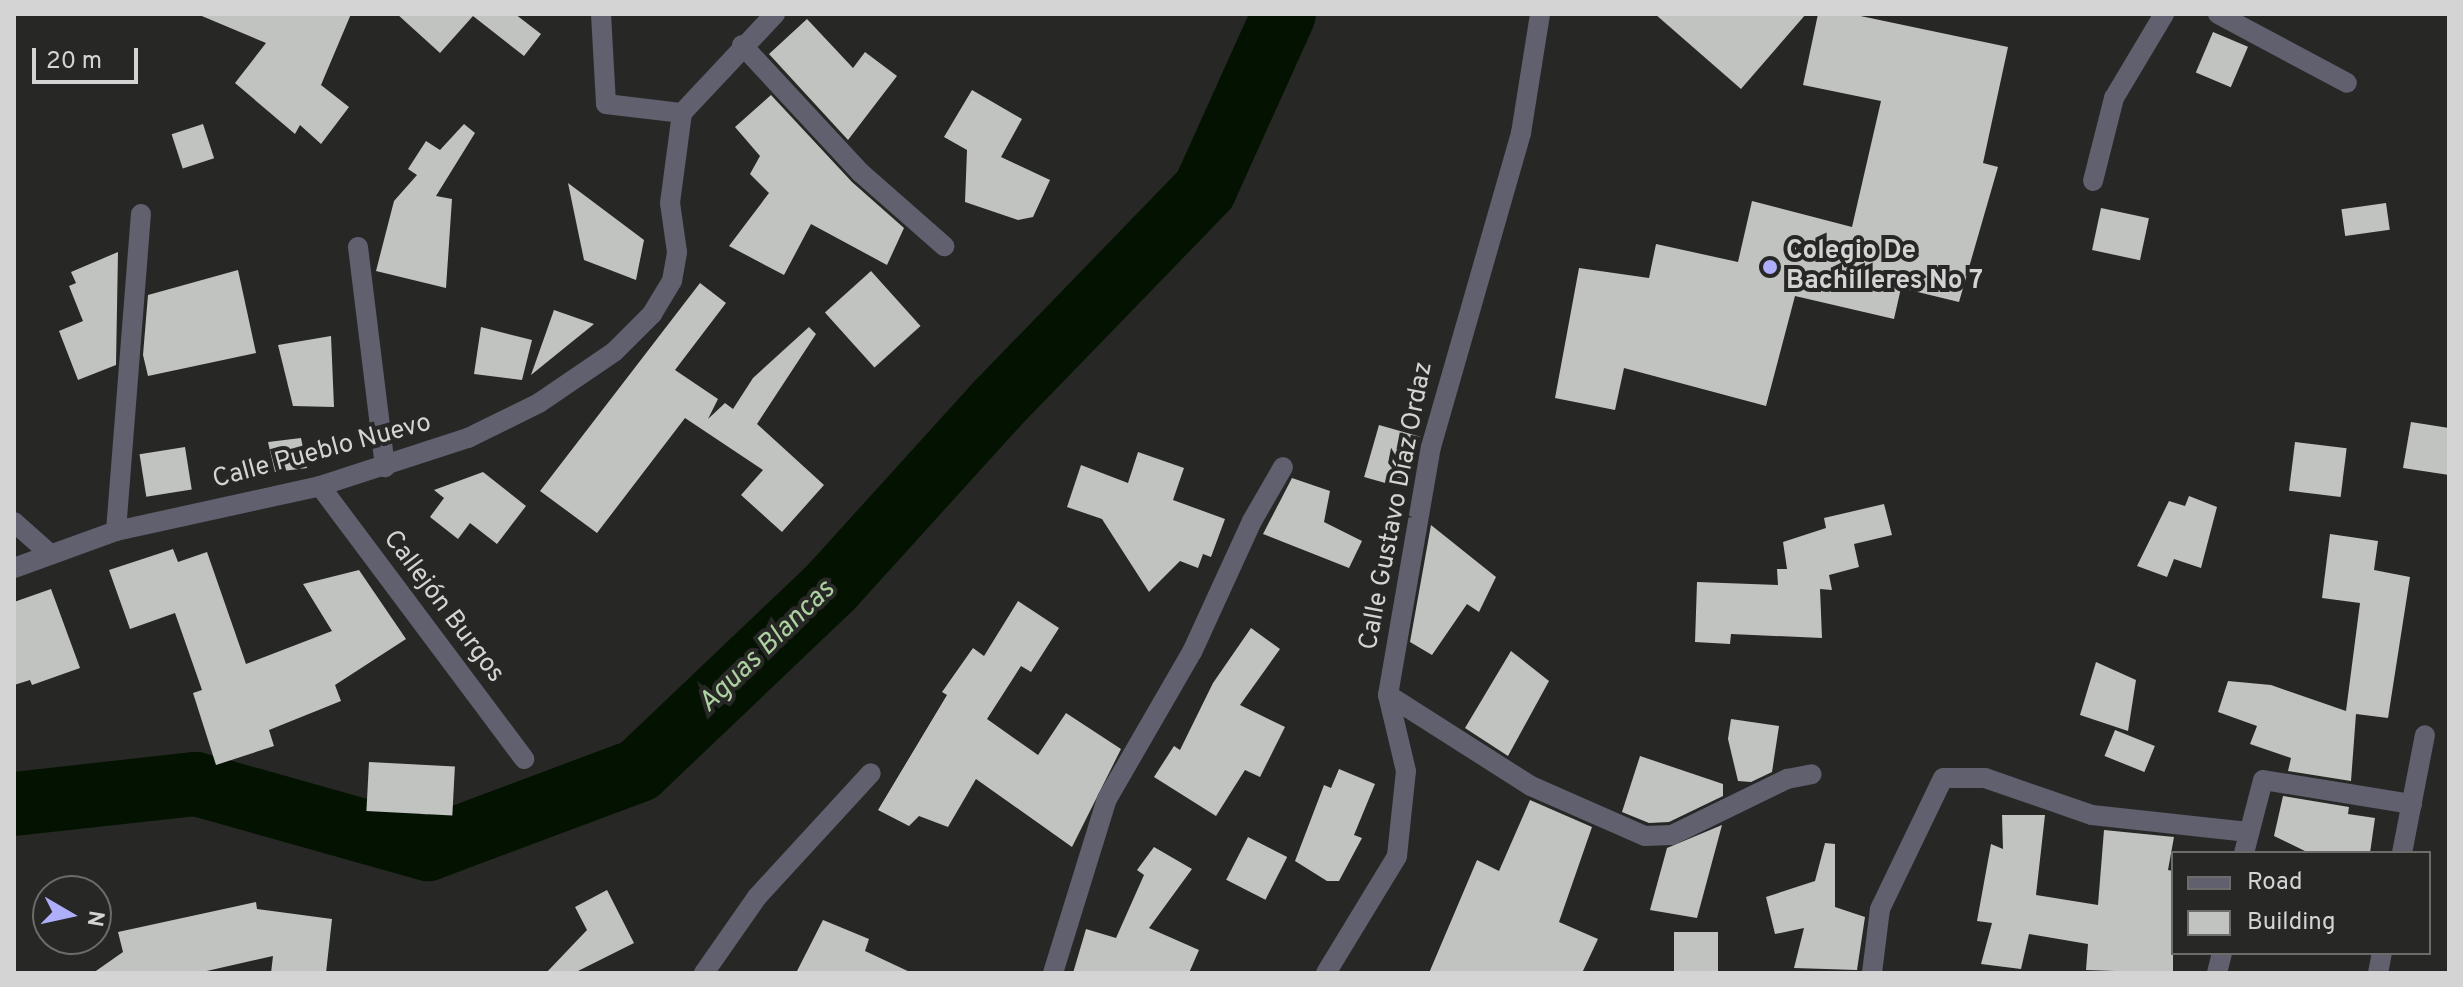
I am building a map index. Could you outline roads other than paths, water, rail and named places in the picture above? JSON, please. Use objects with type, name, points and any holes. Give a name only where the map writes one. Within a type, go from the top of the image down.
[{"type":"street","points":[[601,14],[606,104],[682,113],[742,45],[775,14]]},
{"type":"street","name":"Calle Gustavo Díaz Ordaz","points":[[1326,973],[1397,856],[1406,771],[1388,695],[1431,447],[1521,133],[1539,38],[1540,14]]},
{"type":"street","points":[[2093,181],[2114,98],[2164,14]]},
{"type":"street","points":[[2218,14],[2347,83]]},
{"type":"street","points":[[742,45],[861,173],[944,246]]},
{"type":"street","name":"Calle Pueblo Nuevo","points":[[14,568],[116,531],[320,486],[468,438],[539,403],[614,352],[652,314],[672,281],[677,252],[670,203],[682,113]]},
{"type":"street","points":[[116,531],[141,214]]},
{"type":"street","points":[[358,247],[385,467]]},
{"type":"street","points":[[1053,973],[1107,799],[1192,652],[1252,521],[1283,467]]},
{"type":"street","name":"Callejón Burgos","points":[[320,486],[524,759]]},
{"type":"street","points":[[14,522],[50,554]]},
{"type":"street","points":[[1388,695],[1531,786],[1645,836],[1672,835],[1787,779],[1812,774]]},
{"type":"street","points":[[2402,851],[2425,735]]},
{"type":"street","points":[[704,973],[757,897],[871,773]]},
{"type":"street","points":[[1872,973],[1880,909],[1943,778],[1985,778],[2092,815],[2248,832]]},
{"type":"street","points":[[2244,851],[2263,780],[2412,804]]},
{"type":"waterway","name":"Aguas Blancas","points":[[14,804],[196,784],[428,849],[639,770],[832,586],[997,404],[1205,189],[1284,14]]},
{"type":"place","name":"Colegio De Bachilleres No 7","points":[[1770,267]]}]
